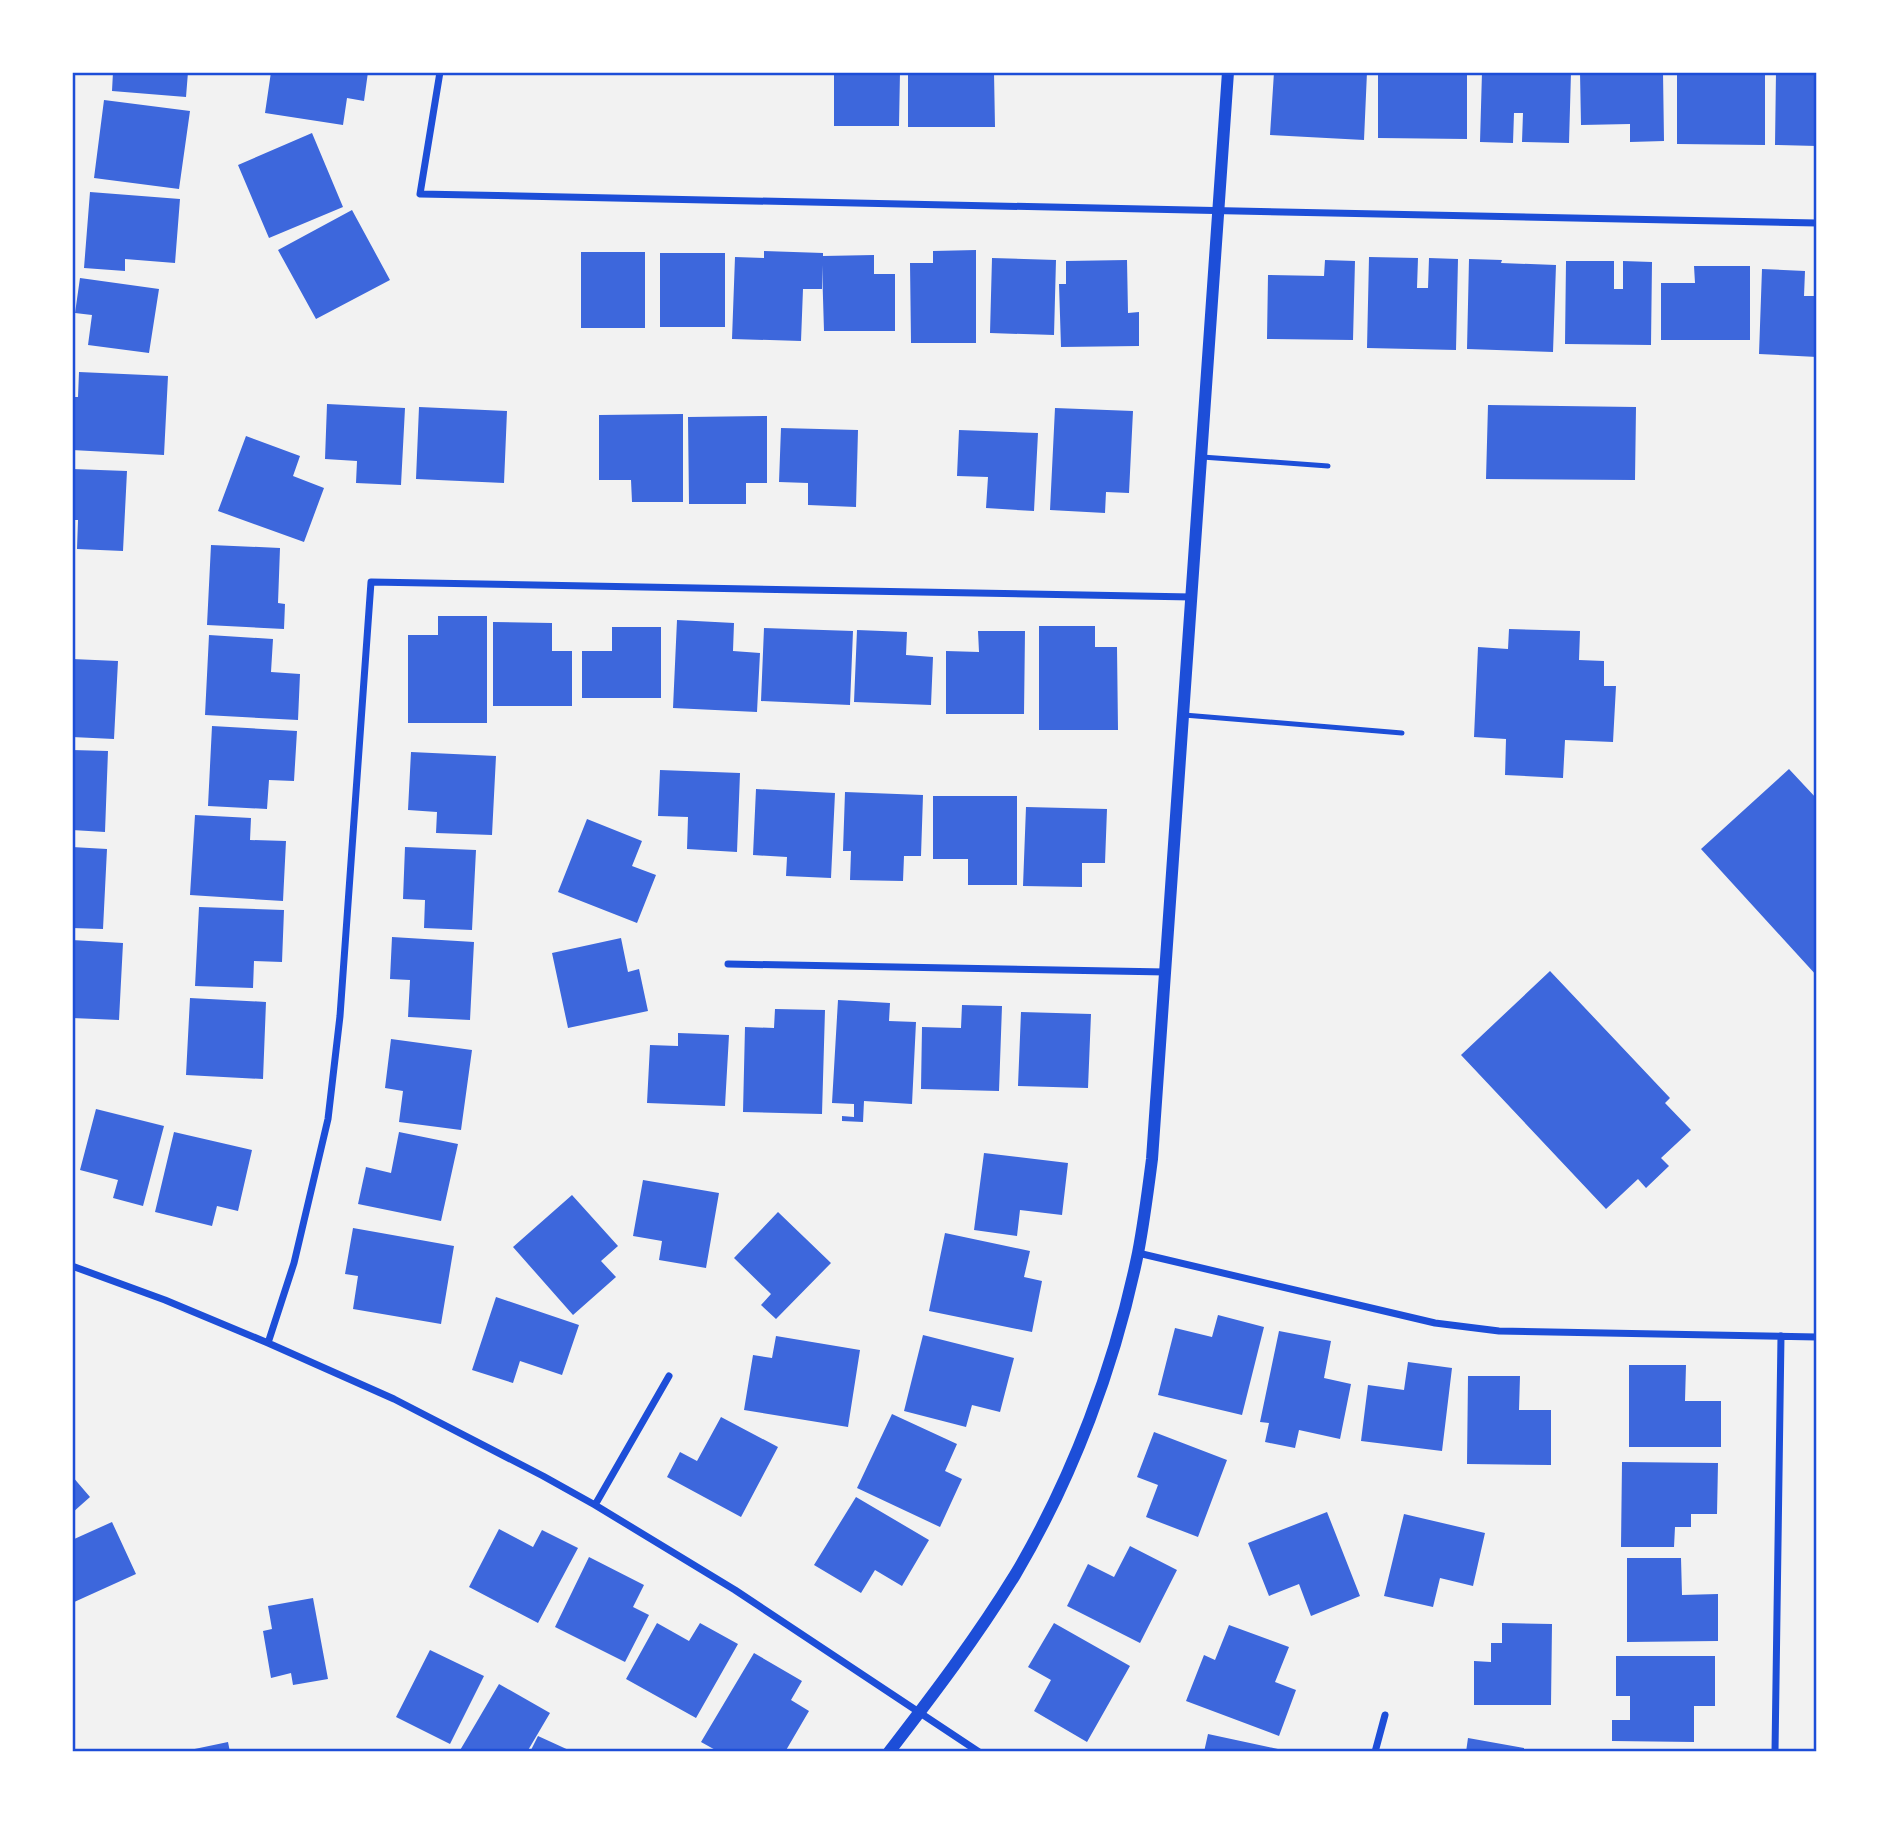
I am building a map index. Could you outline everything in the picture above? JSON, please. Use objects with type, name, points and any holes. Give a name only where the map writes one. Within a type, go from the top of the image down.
[{"type":"street","points":[[440,72],[420,194],[1817,223]]},
{"type":"street","points":[[889,1752],[975,1636],[1015,1574],[1050,1509],[1086,1426],[1108,1364],[1138,1253],[1152,1159],[1228,72]]},
{"type":"street","points":[[268,1343],[294,1262],[327,1119],[340,1016],[371,582],[1192,597]]},
{"type":"street","points":[[728,964],[1166,972]]},
{"type":"street","points":[[1138,1253],[1435,1324],[1499,1331],[1817,1337]]},
{"type":"street","points":[[72,1266],[165,1300],[394,1399],[543,1476],[735,1590],[979,1752]]},
{"type":"street","points":[[1775,1752],[1781,1336]]},
{"type":"street","points":[[595,1505],[669,1376]]},
{"type":"street","points":[[1375,1752],[1385,1715]]},
{"type":"lane","points":[[1202,457],[1328,466]]},
{"type":"lane","points":[[1184,715],[1402,733]]},
{"type":"building","points":[[113,72],[188,72],[186,97],[112,91]]},
{"type":"building","points":[[271,72],[368,72],[364,101],[347,98],[343,125],[265,113]]},
{"type":"building","points":[[834,72],[900,72],[899,126],[834,126]]},
{"type":"building","points":[[908,72],[994,72],[995,127],[908,127]]},
{"type":"building","points":[[1274,72],[1367,72],[1364,140],[1270,135]]},
{"type":"building","points":[[1482,72],[1571,72],[1569,143],[1522,142],[1523,113],[1514,113],[1513,143],[1480,142]]},
{"type":"building","points":[[1580,72],[1663,72],[1664,141],[1630,142],[1630,124],[1581,125]]},
{"type":"building","points":[[1677,72],[1765,72],[1765,145],[1677,144]]},
{"type":"building","points":[[1776,72],[1817,72],[1817,146],[1775,145]]},
{"type":"building","points":[[1378,73],[1467,74],[1467,139],[1378,138]]},
{"type":"building","points":[[104,100],[190,111],[179,189],[94,178]]},
{"type":"building","points":[[312,133],[343,207],[269,238],[238,165]]},
{"type":"building","points":[[90,192],[180,199],[175,263],[125,259],[125,271],[84,268]]},
{"type":"building","points":[[352,210],[390,280],[316,319],[278,250]]},
{"type":"building","points":[[976,250],[976,343],[911,343],[910,263],[933,263],[933,251]]},
{"type":"building","points":[[764,251],[823,253],[823,256],[874,255],[874,274],[895,274],[895,331],[824,331],[822,265],[822,289],[803,289],[801,341],[732,339],[735,257],[764,258]]},
{"type":"building","points":[[581,252],[645,252],[645,328],[581,328]]},
{"type":"building","points":[[660,253],[725,253],[725,327],[660,327]]},
{"type":"building","points":[[1369,257],[1418,258],[1417,288],[1428,288],[1429,258],[1458,259],[1456,350],[1367,348]]},
{"type":"building","points":[[992,258],[1056,260],[1054,335],[990,333]]},
{"type":"building","points":[[1469,259],[1556,265],[1553,352],[1467,349]]},
{"type":"building","points":[[1127,260],[1128,313],[1139,312],[1139,346],[1061,347],[1059,284],[1066,284],[1066,261]]},
{"type":"building","points":[[1325,260],[1355,261],[1353,340],[1267,339],[1268,275],[1324,276]]},
{"type":"building","points":[[1566,261],[1614,261],[1614,289],[1623,289],[1623,261],[1652,262],[1651,345],[1565,344]]},
{"type":"building","points":[[1694,266],[1750,266],[1750,340],[1661,340],[1661,283],[1695,283]]},
{"type":"building","points":[[1762,269],[1805,271],[1804,296],[1817,296],[1817,357],[1759,354]]},
{"type":"building","points":[[80,278],[159,289],[149,353],[88,345],[92,315],[75,313]]},
{"type":"building","points":[[79,372],[168,376],[164,455],[72,450],[72,397],[78,397]]},
{"type":"building","points":[[327,404],[405,408],[401,485],[356,483],[357,461],[325,459]]},
{"type":"building","points":[[1488,405],[1636,407],[1635,480],[1486,479]]},
{"type":"building","points":[[419,407],[507,411],[504,483],[416,479]]},
{"type":"building","points":[[1055,408],[1133,411],[1129,493],[1106,492],[1105,513],[1050,510]]},
{"type":"building","points":[[683,414],[683,502],[632,502],[631,480],[599,480],[599,415]]},
{"type":"building","points":[[767,416],[767,483],[746,483],[746,504],[689,504],[688,417]]},
{"type":"building","points":[[781,428],[858,430],[856,507],[808,505],[808,483],[779,482]]},
{"type":"building","points":[[959,430],[1038,433],[1034,511],[986,508],[988,477],[957,476]]},
{"type":"building","points":[[246,436],[300,456],[293,476],[324,488],[304,542],[218,511]]},
{"type":"building","points":[[72,469],[127,471],[123,551],[77,549],[78,520],[72,520]]},
{"type":"building","points":[[211,545],[280,548],[278,603],[285,604],[284,629],[207,625]]},
{"type":"building","points":[[438,616],[487,616],[487,723],[408,723],[408,635],[438,635]]},
{"type":"building","points":[[677,620],[734,623],[733,651],[760,653],[757,712],[673,708]]},
{"type":"building","points":[[493,622],[552,623],[552,651],[572,651],[572,706],[493,706]]},
{"type":"building","points":[[1039,626],[1095,626],[1095,647],[1117,647],[1118,730],[1039,730]]},
{"type":"building","points":[[612,627],[661,627],[661,698],[582,698],[582,651],[612,651]]},
{"type":"building","points":[[764,628],[853,631],[850,705],[761,701]]},
{"type":"building","points":[[1509,629],[1580,631],[1579,660],[1604,661],[1604,686],[1616,686],[1613,742],[1565,740],[1563,778],[1505,775],[1506,739],[1474,737],[1478,647],[1508,649]]},
{"type":"building","points":[[857,630],[907,632],[906,655],[933,657],[931,705],[854,702]]},
{"type":"building","points":[[978,631],[1025,631],[1024,714],[946,714],[946,651],[979,652]]},
{"type":"building","points":[[209,635],[273,639],[271,672],[300,674],[298,720],[205,715]]},
{"type":"building","points":[[72,659],[118,661],[114,739],[72,737]]},
{"type":"building","points":[[212,726],[297,731],[294,781],[269,780],[267,809],[208,806]]},
{"type":"building","points":[[72,750],[108,751],[105,832],[72,830]]},
{"type":"building","points":[[411,752],[496,756],[492,835],[436,833],[437,812],[408,810]]},
{"type":"building","points":[[1789,769],[1817,799],[1817,976],[1701,849]]},
{"type":"building","points":[[660,770],[740,773],[737,852],[687,849],[688,817],[658,816]]},
{"type":"building","points":[[756,789],[835,793],[831,878],[786,876],[787,857],[753,855]]},
{"type":"building","points":[[845,792],[923,795],[921,856],[904,856],[903,881],[850,880],[851,851],[843,851]]},
{"type":"building","points":[[933,796],[1017,796],[1017,885],[968,885],[968,859],[933,859]]},
{"type":"building","points":[[1026,807],[1107,809],[1105,863],[1082,863],[1082,887],[1023,886]]},
{"type":"building","points":[[195,815],[251,818],[250,840],[286,841],[283,901],[190,895]]},
{"type":"building","points":[[587,819],[642,841],[632,866],[656,875],[637,923],[558,892]]},
{"type":"building","points":[[72,847],[107,849],[103,929],[72,928]]},
{"type":"building","points":[[405,847],[476,850],[472,930],[424,928],[425,900],[403,899]]},
{"type":"building","points":[[199,907],[284,910],[282,962],[254,961],[253,988],[195,986]]},
{"type":"building","points":[[392,937],[474,942],[470,1020],[408,1017],[410,980],[390,979]]},
{"type":"building","points":[[621,938],[628,972],[639,969],[648,1011],[568,1028],[552,953]]},
{"type":"building","points":[[72,940],[123,943],[119,1020],[72,1018]]},
{"type":"building","points":[[1550,971],[1670,1098],[1665,1103],[1691,1130],[1661,1158],[1669,1166],[1646,1188],[1638,1179],[1606,1209],[1461,1055]]},
{"type":"building","points":[[190,998],[266,1002],[263,1079],[186,1075]]},
{"type":"building","points":[[838,1000],[890,1003],[889,1021],[916,1022],[912,1104],[864,1101],[863,1122],[842,1121],[842,1116],[854,1117],[854,1104],[832,1103]]},
{"type":"building","points":[[962,1005],[1002,1006],[999,1091],[921,1089],[922,1027],[961,1028]]},
{"type":"building","points":[[775,1009],[825,1010],[822,1114],[743,1112],[745,1027],[774,1028]]},
{"type":"building","points":[[1021,1012],[1091,1014],[1088,1088],[1018,1086]]},
{"type":"building","points":[[678,1033],[729,1035],[725,1106],[647,1103],[650,1045],[678,1046]]},
{"type":"building","points":[[391,1039],[472,1050],[461,1130],[399,1122],[403,1091],[385,1088]]},
{"type":"building","points":[[96,1109],[164,1126],[143,1206],[113,1198],[118,1180],[80,1170]]},
{"type":"building","points":[[174,1132],[252,1150],[238,1211],[217,1206],[212,1226],[155,1212]]},
{"type":"building","points":[[399,1132],[458,1144],[441,1221],[358,1204],[366,1167],[391,1173]]},
{"type":"building","points":[[984,1153],[1068,1163],[1062,1215],[1020,1210],[1017,1236],[974,1230]]},
{"type":"building","points":[[643,1180],[719,1193],[706,1268],[659,1260],[662,1241],[633,1236]]},
{"type":"building","points":[[572,1195],[618,1246],[601,1261],[616,1277],[573,1315],[513,1247]]},
{"type":"building","points":[[778,1212],[831,1263],[776,1319],[761,1305],[771,1294],[734,1258]]},
{"type":"building","points":[[353,1228],[454,1246],[441,1324],[353,1309],[358,1276],[345,1274]]},
{"type":"building","points":[[945,1233],[1030,1251],[1024,1277],[1042,1281],[1032,1332],[929,1311]]},
{"type":"building","points":[[496,1297],[579,1325],[562,1375],[520,1361],[513,1383],[472,1370]]},
{"type":"building","points":[[1218,1315],[1264,1327],[1242,1415],[1158,1395],[1175,1328],[1212,1337]]},
{"type":"building","points":[[1279,1331],[1331,1341],[1324,1378],[1351,1384],[1340,1439],[1299,1430],[1295,1448],[1265,1442],[1269,1423],[1260,1422]]},
{"type":"building","points":[[923,1335],[1014,1358],[1000,1412],[972,1405],[966,1427],[904,1411]]},
{"type":"building","points":[[776,1336],[860,1350],[848,1427],[744,1410],[753,1355],[772,1358]]},
{"type":"building","points":[[1408,1362],[1452,1368],[1442,1451],[1361,1441],[1368,1385],[1404,1390]]},
{"type":"building","points":[[1629,1365],[1686,1365],[1685,1401],[1721,1401],[1721,1447],[1629,1447]]},
{"type":"building","points":[[1468,1376],[1520,1376],[1519,1410],[1551,1410],[1551,1465],[1467,1464]]},
{"type":"building","points":[[892,1414],[957,1444],[945,1471],[962,1479],[940,1527],[857,1488]]},
{"type":"building","points":[[721,1417],[778,1447],[741,1517],[667,1477],[680,1452],[697,1461]]},
{"type":"building","points":[[1154,1432],[1227,1460],[1198,1537],[1146,1517],[1158,1485],[1137,1477]]},
{"type":"building","points":[[1622,1462],[1718,1463],[1717,1514],[1691,1514],[1691,1527],[1675,1527],[1674,1547],[1621,1547]]},
{"type":"building","points":[[72,1476],[90,1497],[72,1513]]},
{"type":"building","points":[[856,1497],[929,1540],[902,1586],[875,1570],[861,1593],[814,1565]]},
{"type":"building","points":[[1327,1512],[1360,1596],[1311,1616],[1299,1584],[1269,1596],[1248,1543]]},
{"type":"building","points":[[1404,1514],[1485,1533],[1473,1586],[1440,1578],[1433,1607],[1384,1596]]},
{"type":"building","points":[[112,1522],[136,1574],[72,1603],[72,1540]]},
{"type":"building","points":[[499,1529],[533,1547],[542,1530],[578,1548],[538,1623],[469,1587]]},
{"type":"building","points":[[1130,1546],[1177,1570],[1140,1643],[1067,1606],[1088,1564],[1114,1577]]},
{"type":"building","points":[[589,1557],[644,1585],[633,1607],[649,1615],[625,1662],[555,1627]]},
{"type":"building","points":[[1627,1558],[1681,1558],[1682,1595],[1718,1594],[1718,1641],[1627,1642]]},
{"type":"building","points":[[313,1598],[328,1679],[293,1685],[291,1673],[271,1678],[263,1631],[272,1629],[268,1606]]},
{"type":"building","points":[[657,1623],[689,1641],[700,1623],[738,1644],[696,1718],[626,1679]]},
{"type":"building","points":[[1054,1623],[1130,1666],[1087,1742],[1034,1711],[1051,1680],[1028,1667]]},
{"type":"building","points":[[1502,1623],[1552,1624],[1551,1705],[1474,1705],[1474,1661],[1491,1662],[1491,1643],[1502,1643]]},
{"type":"building","points":[[1229,1625],[1289,1647],[1275,1682],[1296,1690],[1279,1736],[1186,1701],[1204,1655],[1215,1660]]},
{"type":"building","points":[[430,1650],[484,1676],[450,1744],[396,1717]]},
{"type":"building","points":[[754,1653],[802,1681],[791,1700],[809,1711],[785,1752],[719,1752],[701,1742]]},
{"type":"building","points":[[1616,1656],[1715,1656],[1715,1706],[1694,1706],[1694,1742],[1612,1741],[1612,1720],[1630,1720],[1630,1696],[1616,1696]]},
{"type":"building","points":[[499,1684],[550,1713],[527,1752],[459,1752]]},
{"type":"building","points":[[1208,1734],[1287,1751],[1287,1752],[1204,1752]]},
{"type":"building","points":[[538,1736],[573,1752],[530,1752]]},
{"type":"building","points":[[1468,1738],[1524,1748],[1524,1752],[1466,1752]]},
{"type":"building","points":[[228,1742],[230,1752],[185,1752],[185,1751]]}]
